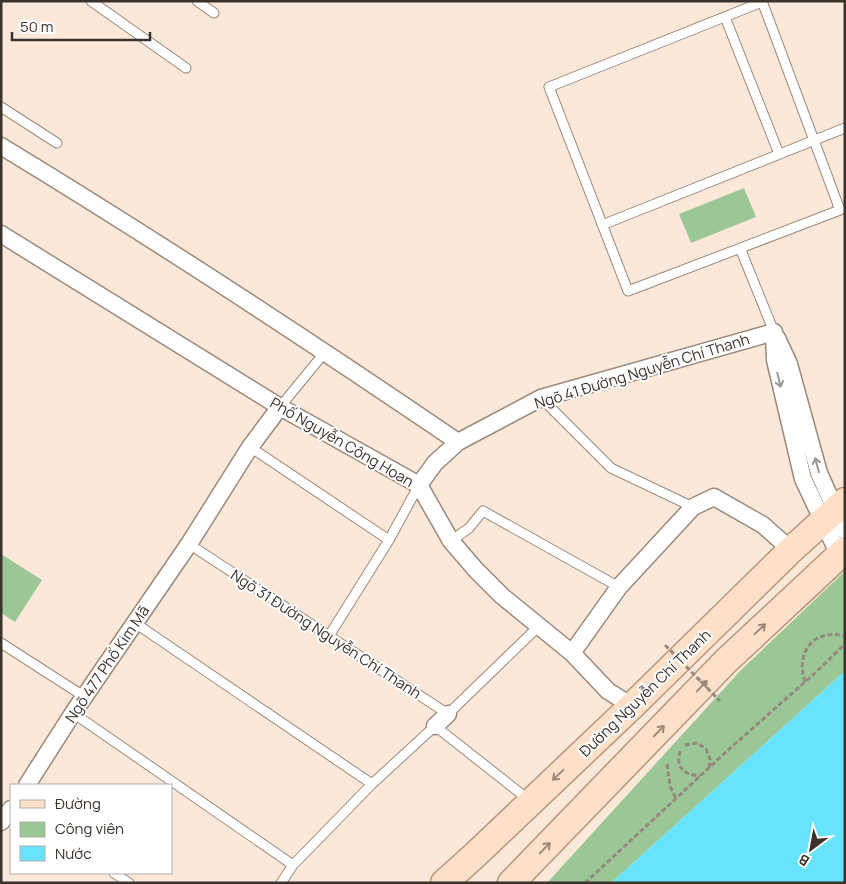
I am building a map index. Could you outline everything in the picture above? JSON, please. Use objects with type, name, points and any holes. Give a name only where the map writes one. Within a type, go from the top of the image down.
[{"type":"main road","name":"Đường Nguyễn Chí Thanh","points":[[444,883],[632,706],[791,550],[838,528]]},
{"type":"main road","points":[[511,883],[724,662],[838,528]]},
{"type":"main road","points":[[457,883],[474,856]]},
{"type":"street","points":[[1,146],[116,215],[458,442]]},
{"type":"street","name":"Phố Nguyễn Công Hoan","points":[[1,234],[280,406],[419,485],[451,541],[476,570],[502,596],[540,625],[572,653],[608,691],[632,706]]},
{"type":"street","points":[[774,332],[789,364],[819,473],[838,528]]},
{"type":"street","name":"Ngõ 41 Đường Nguyễn Chí Thanh","points":[[419,485],[435,462],[458,442],[541,398],[774,332]]},
{"type":"street","name":"Ngõ 477 Phố Kim Mã","points":[[28,784],[73,713],[189,544],[250,446],[280,406]]},
{"type":"street","points":[[572,653],[619,587],[693,507],[714,497],[763,526],[791,550]]},
{"type":"street","points":[[435,726],[448,714]]},
{"type":"street","points":[[1,822],[10,810]]},
{"type":"lane","points":[[92,1],[186,68]]},
{"type":"lane","points":[[197,1],[214,13]]},
{"type":"lane","points":[[762,2],[840,210],[628,291],[548,87],[762,2]]},
{"type":"lane","points":[[726,17],[779,154]]},
{"type":"lane","points":[[1,107],[58,143]]},
{"type":"lane","points":[[602,225],[845,128]]},
{"type":"lane","points":[[740,248],[774,332]]},
{"type":"lane","points":[[280,406],[325,352]]},
{"type":"lane","points":[[541,398],[611,468],[693,507]]},
{"type":"lane","points":[[250,446],[389,540]]},
{"type":"lane","points":[[329,636],[389,540],[419,485]]},
{"type":"lane","points":[[451,541],[469,528],[484,511],[619,587]]},
{"type":"lane","name":"Ngõ 31 Đường Nguyễn Chí Thanh","points":[[189,544],[448,714]]},
{"type":"lane","points":[[135,623],[372,784]]},
{"type":"lane","points":[[448,714],[540,625]]},
{"type":"lane","points":[[1,643],[84,697]]},
{"type":"lane","points":[[73,713],[293,865]]},
{"type":"lane","points":[[281,883],[293,865],[372,784],[435,726],[531,801]]},
{"type":"lane","points":[[115,874],[128,883]]},
{"type":"path","points":[[805,682],[801,672],[801,660],[807,649],[815,640],[825,634],[845,636]]},
{"type":"path","points":[[585,883],[845,644]]},
{"type":"path","points":[[665,645],[720,701]]},
{"type":"path","points":[[685,745],[697,744],[706,749],[710,759],[709,767]]},
{"type":"path","points":[[680,751],[678,763],[680,768],[688,774],[700,776]]},
{"type":"path","points":[[667,764],[670,786],[676,799]]},
{"type":"green space","points":[[744,188],[756,217],[691,243],[679,214]]},
{"type":"green space","points":[[1,554],[42,580],[15,622],[1,613]]},
{"type":"green space","points":[[845,571],[845,671],[611,883],[547,883],[740,671]]},
{"type":"water","points":[[845,671],[845,883],[611,883]]}]
